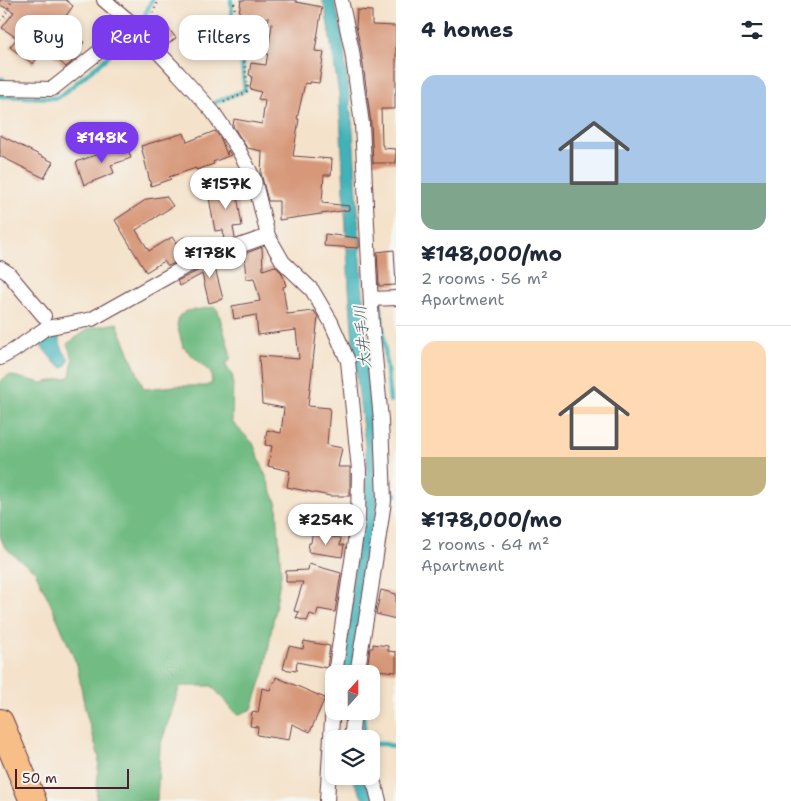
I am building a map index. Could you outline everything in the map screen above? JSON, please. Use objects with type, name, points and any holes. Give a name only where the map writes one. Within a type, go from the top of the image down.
[{"type":"highway","points":[[0,722],[33,801]]},
{"type":"highway","points":[[0,751],[20,801]]},
{"type":"street","points":[[104,0],[123,15]]},
{"type":"street","points":[[341,0],[352,51],[362,124],[372,324],[381,420],[384,501],[372,589],[359,665]]},
{"type":"street","points":[[0,88],[52,89],[92,57]]},
{"type":"street","points":[[165,60],[210,109],[238,149],[254,179],[268,236],[283,262],[312,290],[331,322],[348,361],[359,470],[358,521],[336,665]]},
{"type":"street","points":[[0,358],[46,328],[92,319],[207,257],[268,236]]},
{"type":"street","points":[[0,268],[8,273],[44,316]]},
{"type":"street","points":[[372,299],[396,298]]},
{"type":"street","points":[[327,801],[332,720]]},
{"type":"street","points":[[375,785],[379,801]]},
{"type":"path","points":[[0,20],[4,17],[12,0]]},
{"type":"path","points":[[152,15],[159,0]]},
{"type":"path","points":[[210,109],[246,92],[248,89],[234,0]]},
{"type":"green space","points":[[215,307],[218,311],[230,352],[230,360],[225,364],[233,377],[232,422],[253,443],[277,505],[281,574],[265,669],[252,709],[237,715],[212,686],[180,686],[160,747],[157,801],[96,801],[99,757],[85,709],[77,665],[35,571],[4,546],[0,536],[0,381],[9,375],[42,383],[70,377],[73,359],[67,344],[90,328],[117,323],[144,389],[206,386],[212,383],[211,373],[183,347],[177,325],[179,316],[187,311]]},
{"type":"water","name":"大井手川","points":[[322,0],[334,0],[342,33],[353,130],[363,293],[379,477],[376,531],[354,665],[340,665],[365,490],[367,462],[354,354],[339,94],[325,7]]},
{"type":"water","points":[[52,334],[58,336],[69,360],[63,368],[55,363],[41,346],[40,342],[43,337]]},
{"type":"water","points":[[356,785],[369,785],[376,801],[364,801]]},
{"type":"building","points":[[0,0],[66,0],[73,6],[67,15],[15,15],[15,37],[2,28],[14,12],[0,5]]},
{"type":"building","points":[[241,0],[296,0],[296,2],[322,7],[315,51],[324,52],[319,83],[305,83],[297,119],[299,119],[293,156],[332,159],[331,175],[324,175],[322,203],[349,206],[349,210],[279,220],[279,201],[268,201],[261,174],[262,151],[247,148],[233,126],[234,119],[262,124],[265,100],[258,99],[261,92],[250,89],[252,76],[249,75],[251,63],[266,65],[267,60],[269,60],[272,24],[269,23],[269,15],[239,13]]},
{"type":"building","points":[[357,10],[372,11],[372,25],[396,26],[395,109],[381,109],[382,145],[383,148],[396,149],[396,163],[373,163],[371,123],[356,26]]},
{"type":"building","points":[[169,29],[176,38],[169,43]]},
{"type":"building","points":[[15,41],[15,51],[10,47]]},
{"type":"building","points":[[28,60],[36,60],[33,64]]},
{"type":"building","points":[[58,60],[73,60],[66,67]]},
{"type":"building","points":[[215,131],[221,139],[227,155],[228,150],[231,155],[213,162],[214,164],[169,177],[171,179],[151,186],[141,146],[184,133],[187,142]]},
{"type":"building","points":[[0,135],[53,162],[44,178],[0,156]]},
{"type":"building","points":[[126,144],[131,158],[111,165],[114,173],[84,185],[76,162]]},
{"type":"building","points":[[235,183],[242,226],[233,227],[235,238],[224,242],[223,230],[215,231],[208,192],[218,190],[217,186]]},
{"type":"building","points":[[166,196],[173,206],[136,230],[149,251],[172,237],[176,243],[185,237],[195,253],[168,266],[164,261],[146,272],[115,220],[147,199]]},
{"type":"building","points":[[325,234],[359,238],[359,248],[324,246]]},
{"type":"building","points":[[262,247],[263,270],[275,266],[282,273],[286,286],[283,287],[287,314],[314,311],[318,317],[308,406],[330,408],[327,445],[342,448],[338,467],[350,467],[350,496],[330,496],[287,487],[290,471],[268,466],[272,446],[265,445],[267,430],[281,433],[284,408],[262,404],[259,356],[299,359],[296,330],[258,335],[256,315],[234,319],[232,306],[260,301],[254,278],[246,279],[244,254]]},
{"type":"building","points":[[394,250],[396,285],[379,286],[377,252]]},
{"type":"building","points":[[238,256],[239,263],[227,266],[226,261],[215,268],[223,299],[209,303],[202,274],[180,286],[177,281],[210,265]]},
{"type":"building","points":[[312,535],[341,538],[340,545],[344,545],[342,557],[308,552]]},
{"type":"building","points":[[309,564],[341,573],[335,612],[318,609],[316,616],[310,614],[307,621],[296,618],[299,612],[294,611],[303,582],[286,582],[286,571],[308,570]]},
{"type":"building","points":[[381,590],[396,594],[396,619],[376,614]]},
{"type":"building","points":[[304,641],[330,646],[327,665],[325,665],[325,668],[297,662],[296,671],[283,669],[289,646],[303,649]]},
{"type":"building","points":[[373,644],[388,646],[388,651],[396,652],[396,672],[380,670],[380,665],[368,665],[370,648],[373,648]]},
{"type":"building","points":[[276,677],[325,698],[310,732],[292,724],[289,740],[257,735],[258,727],[250,726],[252,712],[258,713],[262,688],[270,690],[273,682],[275,682]]},
{"type":"waterway","points":[[145,15],[152,0]]},
{"type":"waterway","points":[[214,103],[245,90],[238,32],[233,26],[231,0]]},
{"type":"waterway","points":[[0,96],[56,98],[104,60]]},
{"type":"waterway","points":[[381,308],[390,401]]},
{"type":"waterway","points":[[364,720],[364,730]]},
{"type":"waterway","points":[[380,744],[396,747]]}]
